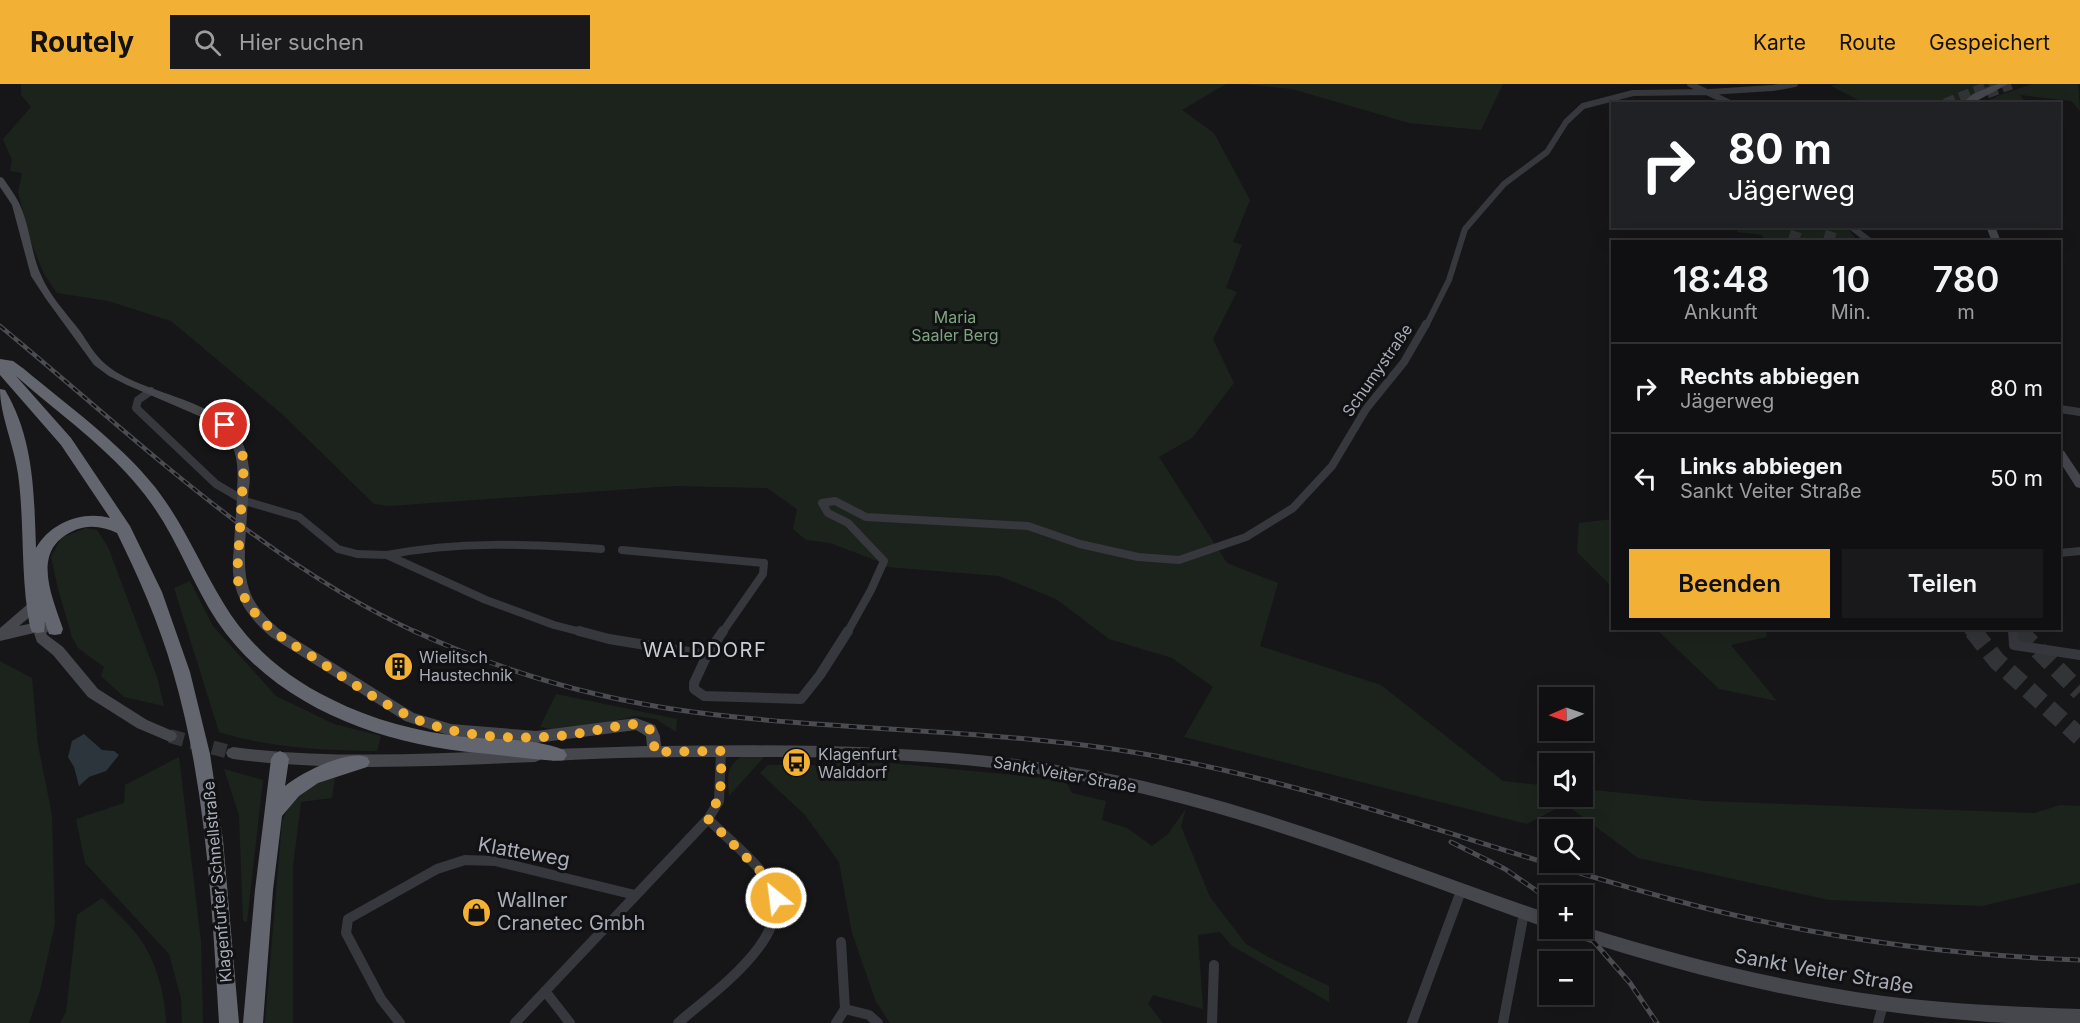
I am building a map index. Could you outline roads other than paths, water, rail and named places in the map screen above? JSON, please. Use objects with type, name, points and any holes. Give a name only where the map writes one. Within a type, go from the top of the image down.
[{"type":"highway","points":[[0,365],[8,364],[19,372],[130,467],[182,537],[224,618],[254,656],[302,692],[345,714],[393,731],[452,743],[535,749],[558,755]]},
{"type":"highway","name":"Klagenfurter Schnellstraße","points":[[0,365],[56,427],[102,491],[142,563],[173,642],[187,688],[205,768],[221,900],[229,1023]]},
{"type":"highway","points":[[0,393],[14,420],[25,455],[28,572],[39,630]]},
{"type":"highway","points":[[56,629],[42,581],[40,558],[43,548],[52,537],[76,523],[101,521],[124,530]]},
{"type":"highway","points":[[252,1023],[259,936],[280,759]]},
{"type":"highway","points":[[274,812],[292,789],[303,780],[317,773],[361,762]]},
{"type":"main road","points":[[1968,102],[2004,84]]},
{"type":"main road","points":[[0,180],[16,205],[36,276],[98,363],[113,374],[210,416],[225,425],[241,447],[244,463],[237,577],[241,593],[258,619],[275,633],[410,717],[451,730],[519,737],[562,736],[636,724],[646,726],[653,731],[654,752]]},
{"type":"main road","points":[[2061,456],[2080,484]]},
{"type":"main road","points":[[0,636],[33,607]]},
{"type":"main road","points":[[0,636],[16,639],[39,630],[56,629],[58,651]]},
{"type":"main road","points":[[39,630],[42,638],[58,651],[93,693],[142,724],[170,736]]},
{"type":"main road","name":"Sankt Veiter Straße","points":[[233,753],[280,759],[361,762],[654,752],[832,751],[915,754],[1014,764],[1111,780],[1231,811],[1347,849],[1539,919]]},
{"type":"main road","name":"Sankt Veiter Straße","points":[[1593,936],[1685,966],[1774,987],[1884,1005],[1998,1019],[2080,1017]]},
{"type":"street","points":[[1690,84],[1728,102]]},
{"type":"street","name":"Schumystraße","points":[[707,656],[694,683],[694,689],[704,696],[801,699],[808,693],[858,611],[884,561],[848,523],[828,513],[822,503],[835,501],[866,517],[1028,526],[1080,544],[1138,556],[1179,560],[1246,537],[1293,508],[1332,466],[1366,409],[1404,362],[1420,337],[1449,280],[1465,229],[1504,184],[1547,152],[1566,122],[1588,103],[1622,94],[1709,92],[1735,87],[1795,84]]},
{"type":"street","points":[[1853,228],[1868,240]]},
{"type":"street","points":[[151,391],[138,400],[136,408],[224,489],[245,501],[299,517],[338,549],[357,554],[387,555],[430,547],[506,543],[601,549]]},
{"type":"street","points":[[2061,409],[2080,412]]},
{"type":"street","points":[[387,555],[486,600],[554,625],[609,639],[707,656],[764,573],[764,563],[622,550]]},
{"type":"street","points":[[2061,553],[2080,551]]},
{"type":"street","points":[[2013,630],[2014,645],[2080,655]]},
{"type":"street","points":[[515,1023],[708,819],[721,790],[721,751]]},
{"type":"street","points":[[678,1023],[761,945],[775,922],[777,909],[772,887],[766,877],[708,819]]},
{"type":"street","name":"Klatteweg","points":[[400,1023],[381,999],[346,933],[348,919],[437,869],[465,860],[495,861],[635,895]]},
{"type":"street","points":[[1412,1023],[1461,891]]},
{"type":"street","points":[[1503,1023],[1524,914]]},
{"type":"street","points":[[836,1023],[844,1009],[841,942]]},
{"type":"street","points":[[1212,1023],[1214,965]]},
{"type":"street","points":[[545,991],[570,1023]]},
{"type":"street","points":[[1878,1023],[1884,1005]]},
{"type":"street","points":[[844,1009],[869,1015],[878,1023]]},
{"type":"tunnel","points":[[1950,102],[1994,84]]},
{"type":"tunnel","points":[[1987,93],[2011,84]]},
{"type":"tunnel","points":[[1794,240],[1797,228]]},
{"type":"tunnel","points":[[1829,240],[1832,228]]},
{"type":"tunnel","points":[[2018,630],[2080,692]]},
{"type":"tunnel","points":[[1973,631],[1997,661],[2080,737]]},
{"type":"tunnel","points":[[170,736],[233,753]]},
{"type":"railway","points":[[0,326],[149,452],[252,533],[306,571],[361,604],[415,631]]},
{"type":"railway","points":[[415,631],[516,671],[621,700],[753,719],[992,736],[1112,749],[1171,759],[1361,806],[1611,882],[1724,913],[1875,942],[1977,954],[2080,960]]},
{"type":"railway","points":[[1451,842],[1505,869],[1539,892]]},
{"type":"railway","points":[[1592,939],[1630,983],[1657,1023]]},
{"type":"place","name":"Wielitsch Haustechnik","points":[[398,666]]},
{"type":"place","name":"Klagenfurt Walddorf","points":[[797,763]]},
{"type":"place","name":"Wallner Cranetec Gmbh","points":[[476,912]]},
{"type":"district","name":"WALDDORF","points":[[705,650]]},
{"type":"park label","name":"Maria Saaler Berg","points":[[955,326]]}]
